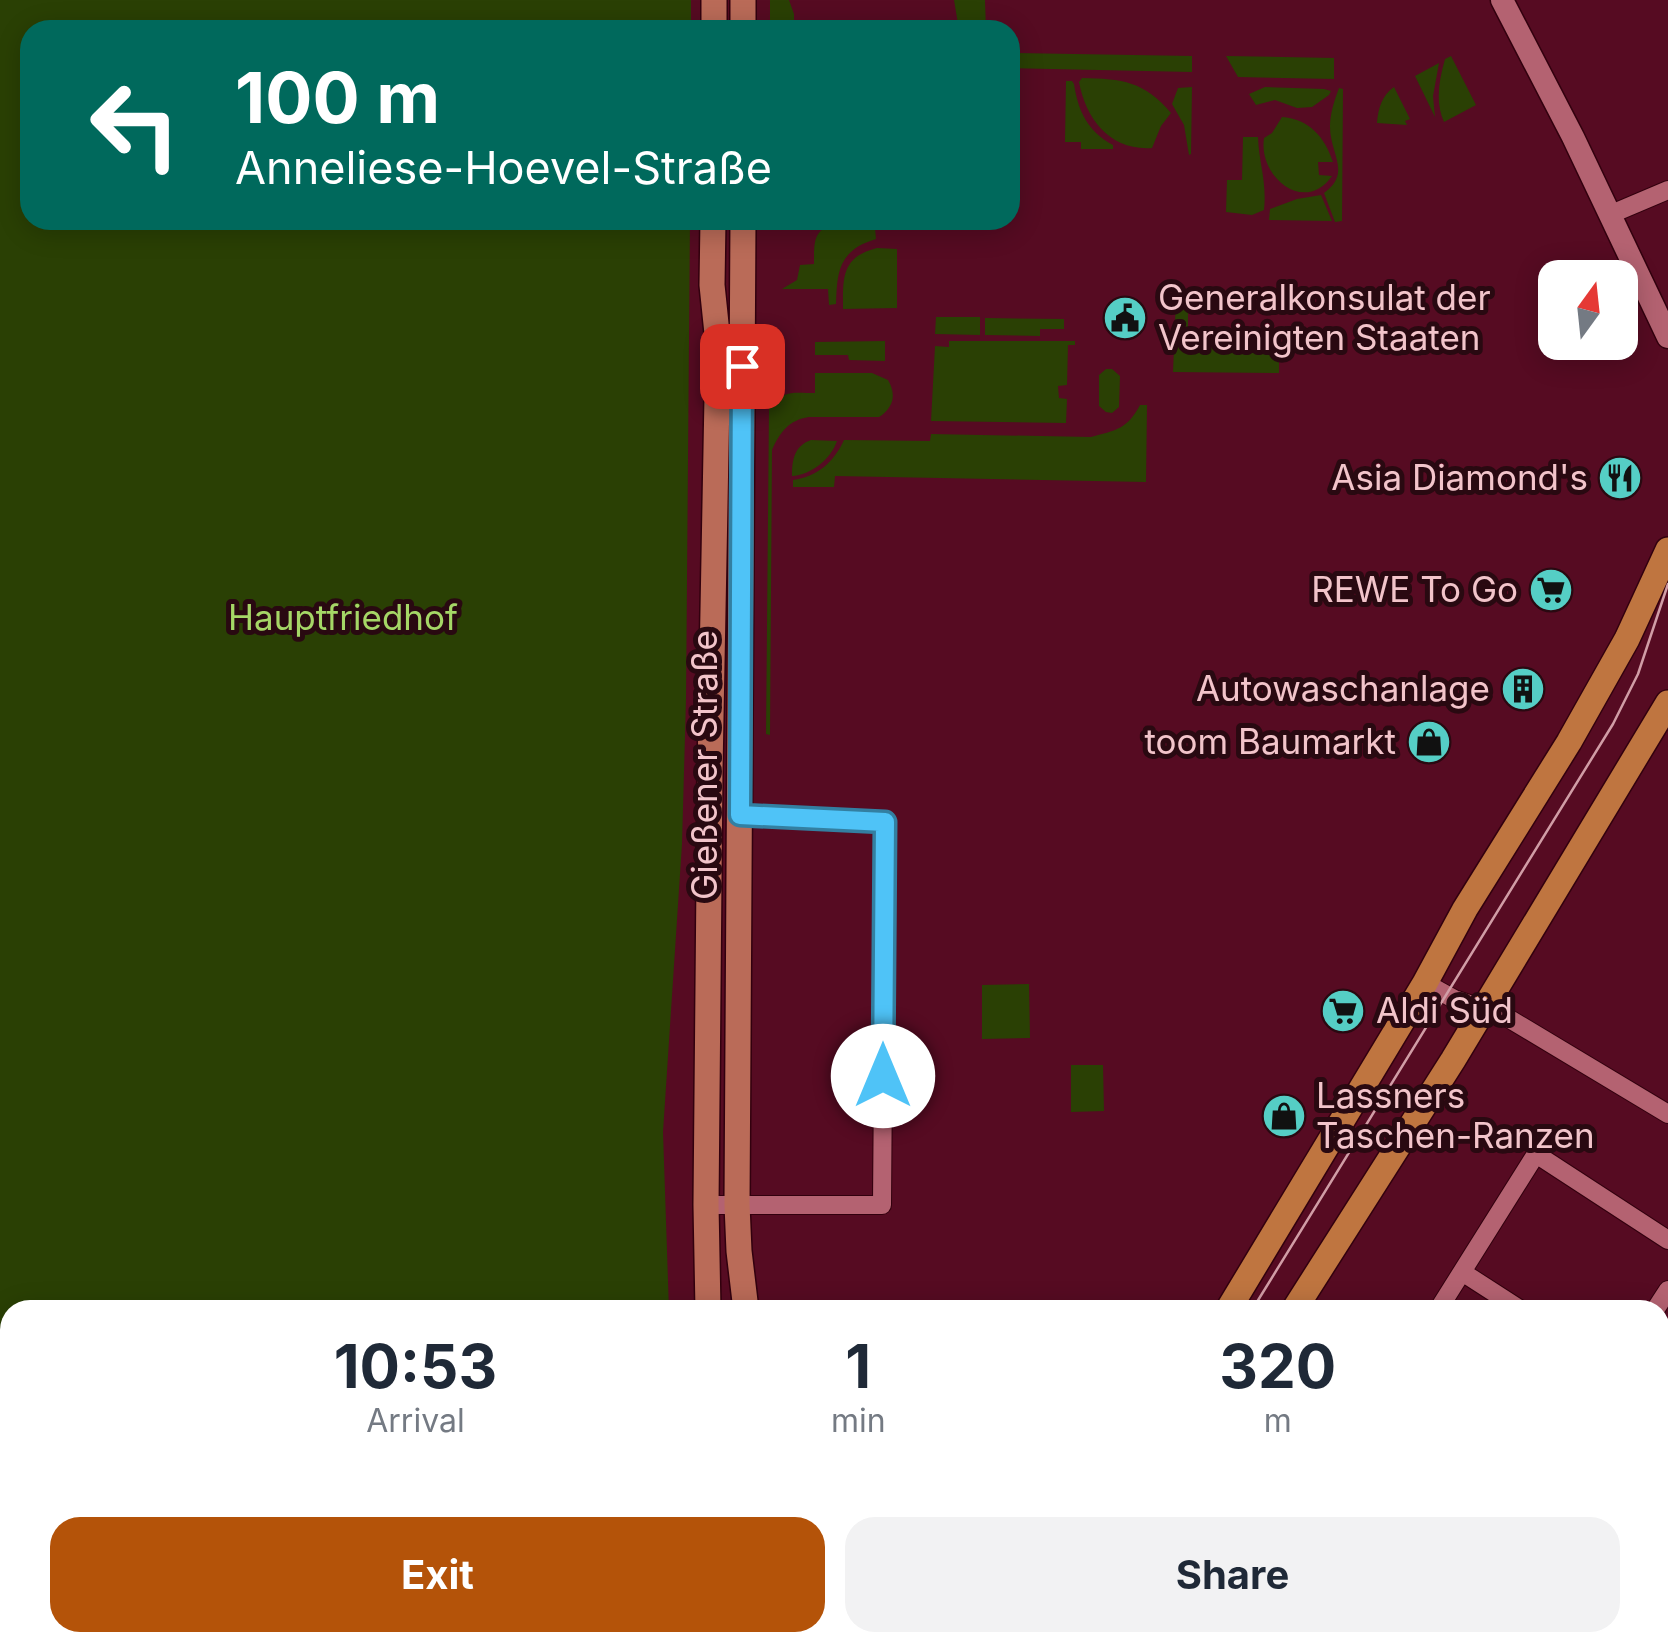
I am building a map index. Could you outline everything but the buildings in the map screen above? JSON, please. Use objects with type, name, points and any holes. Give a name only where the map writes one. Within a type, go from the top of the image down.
[{"type":"main road","name":"Gießener Straße","points":[[708,1300],[710,770],[718,343],[712,230]]},
{"type":"main road","name":"Gießener Straße","points":[[743,230],[737,1205],[745,1300]]},
{"type":"main road","points":[[1234,1300],[1465,909],[1570,742],[1628,639],[1668,550]]},
{"type":"main road","points":[[1300,1300],[1405,1138],[1668,703]]},
{"type":"street","points":[[1502,0],[1573,137],[1668,337]]},
{"type":"street","points":[[1609,215],[1668,190]]},
{"type":"street","points":[[706,1205],[882,1205],[885,822],[740,815]]},
{"type":"street","points":[[1424,984],[1526,1027],[1668,1114]]},
{"type":"street","points":[[1444,1300],[1536,1154],[1668,1240]]},
{"type":"street","points":[[1462,1272],[1506,1300]]},
{"type":"green space","name":"Hauptfriedhof","points":[[0,0],[691,0],[691,20],[20,20],[20,230],[690,230],[682,844],[663,1132],[669,1300],[0,1300]]},
{"type":"green space","points":[[770,0],[789,0],[794,20],[770,20]]},
{"type":"green space","points":[[954,0],[985,0],[986,20],[957,20]]},
{"type":"green space","points":[[1020,53],[1192,56],[1192,72],[1020,68]]},
{"type":"green space","points":[[1226,56],[1334,58],[1334,79],[1238,77]]},
{"type":"green space","points":[[1451,56],[1476,105],[1444,122],[1440,83],[1445,59]]},
{"type":"green space","points":[[1439,63],[1433,96],[1435,117],[1415,76]]},
{"type":"green space","points":[[1082,78],[1132,84],[1161,102],[1171,113],[1152,148],[1124,144],[1103,130],[1082,96]]},
{"type":"green space","points":[[1066,81],[1074,84],[1086,120],[1113,149],[1081,149],[1081,142],[1065,142]]},
{"type":"green space","points":[[1192,87],[1189,155],[1184,125],[1172,104],[1178,88]]},
{"type":"green space","points":[[1265,87],[1331,91],[1312,107],[1297,108],[1275,100],[1256,105],[1249,94]]},
{"type":"green space","points":[[1394,87],[1410,119],[1405,121],[1407,125],[1377,123],[1381,103]]},
{"type":"green space","points":[[1339,88],[1343,89],[1342,221],[1335,222],[1324,193],[1337,178],[1338,163],[1330,127]]},
{"type":"green space","points":[[1282,117],[1308,126],[1325,145],[1333,162],[1318,162],[1319,175],[1332,176],[1321,187],[1297,191],[1286,186],[1268,166],[1264,138]]},
{"type":"green space","points":[[1243,137],[1258,137],[1264,181],[1264,210],[1252,215],[1226,212],[1227,180],[1242,180]]},
{"type":"green space","points":[[1321,195],[1332,221],[1269,220],[1270,209]]},
{"type":"green space","points":[[822,230],[875,230],[876,239],[854,249],[843,263],[836,304],[829,305],[828,289],[782,289],[797,280],[800,265],[814,264],[817,236]]},
{"type":"green space","points":[[877,248],[897,249],[897,308],[843,309],[846,270],[856,257]]},
{"type":"green space","points":[[1176,298],[1188,298],[1188,346],[1279,347],[1279,373],[1173,372]]},
{"type":"green space","points":[[936,317],[980,317],[980,335],[935,334]]},
{"type":"green space","points":[[985,318],[1064,319],[1064,329],[1040,329],[1040,336],[985,335]]},
{"type":"green space","points":[[885,341],[885,361],[815,355],[815,342]]},
{"type":"green space","points":[[949,341],[1075,341],[1075,345],[1068,345],[1067,385],[1058,386],[1059,398],[1067,399],[1066,423],[931,421],[935,346],[949,347]]},
{"type":"green space","points":[[1106,369],[1120,376],[1119,407],[1112,413],[1099,406],[1099,375]]},
{"type":"green space","points":[[815,373],[872,373],[888,380],[893,396],[888,410],[879,417],[809,417],[796,421],[782,432],[772,450],[770,735],[766,734],[769,408],[785,395],[815,393]]},
{"type":"green space","points":[[1140,405],[1147,405],[1146,482],[835,476],[834,487],[793,487],[793,480],[824,467],[844,440],[930,441],[931,434],[1091,437],[1120,427]]},
{"type":"green space","points":[[811,440],[837,441],[819,465],[792,476],[795,454]]},
{"type":"green space","points":[[1029,984],[1030,1038],[982,1039],[982,985]]},
{"type":"green space","points":[[1071,1065],[1103,1065],[1104,1111],[1071,1112]]},
{"type":"tram line","points":[[1258,1300],[1613,724],[1638,674],[1668,584]]},
{"type":"place","name":"Generalkonsulat der Vereinigten Staaten","points":[[1125,318]]},
{"type":"place","name":"Asia Diamond's","points":[[1620,478]]},
{"type":"place","name":"REWE To Go","points":[[1551,590]]},
{"type":"place","name":"Autowaschanlage","points":[[1523,689]]},
{"type":"place","name":"toom Baumarkt","points":[[1429,742]]},
{"type":"place","name":"Aldi Süd","points":[[1343,1011]]},
{"type":"place","name":"Lassners Taschen-Ranzen","points":[[1284,1116]]},
{"type":"route","points":[[742,366],[740,815],[885,822],[883,1076]]}]
